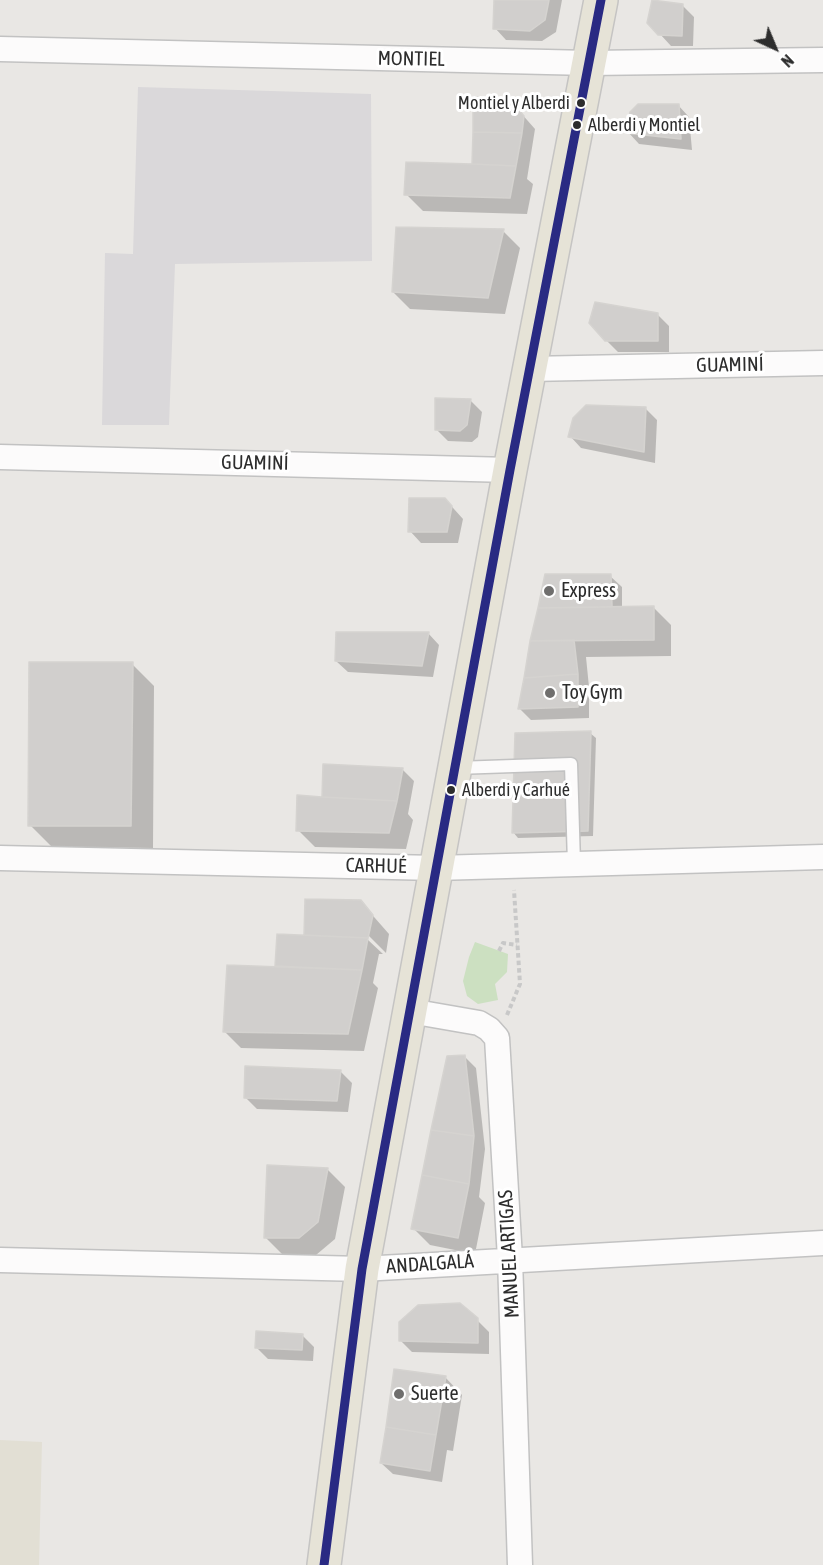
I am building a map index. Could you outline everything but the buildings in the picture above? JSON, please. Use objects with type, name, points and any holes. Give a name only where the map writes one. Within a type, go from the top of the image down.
[{"type":"main road","points":[[324,1565],[362,1269],[529,369],[601,0]]},
{"type":"street","name":"MONTIEL","points":[[0,49],[588,63],[823,60]]},
{"type":"street","name":"GUAMINÍ","points":[[529,369],[823,363]]},
{"type":"street","name":"GUAMINÍ","points":[[0,457],[510,470]]},
{"type":"street","name":"CARHUÉ","points":[[0,858],[436,868],[823,857]]},
{"type":"street","points":[[410,1011],[479,1023],[497,1038]]},
{"type":"street","name":"MANUEL ARTIGAS","points":[[497,1038],[510,1259],[520,1565]]},
{"type":"street","name":"ANDALGALÁ","points":[[0,1260],[362,1269],[823,1243]]},
{"type":"lane","points":[[454,768],[571,764],[574,864]]},
{"type":"path","points":[[497,1038],[520,984],[513,865]]},
{"type":"path","points":[[499,951],[503,943],[517,945]]},
{"type":"shaded area","points":[[138,87],[371,94],[372,261],[175,264],[169,425],[102,425],[105,253],[133,254]]},
{"type":"shaded area","points":[[0,1440],[42,1442],[39,1565],[0,1565]]},
{"type":"green space","points":[[475,942],[508,954],[507,972],[495,984],[498,1000],[478,1004],[467,996],[463,981]]},
{"type":"transit line","points":[[324,1565],[362,1269],[510,470],[601,0]]},
{"type":"place","name":"Montiel y Alberdi","points":[[581,103]]},
{"type":"place","name":"Alberdi y Montiel","points":[[577,125]]},
{"type":"place","name":"Express","points":[[549,591]]},
{"type":"place","name":"Toy Gym","points":[[550,693]]},
{"type":"place","name":"Alberdi y Carhué","points":[[451,790]]},
{"type":"place","name":"Suerte","points":[[399,1394]]}]
